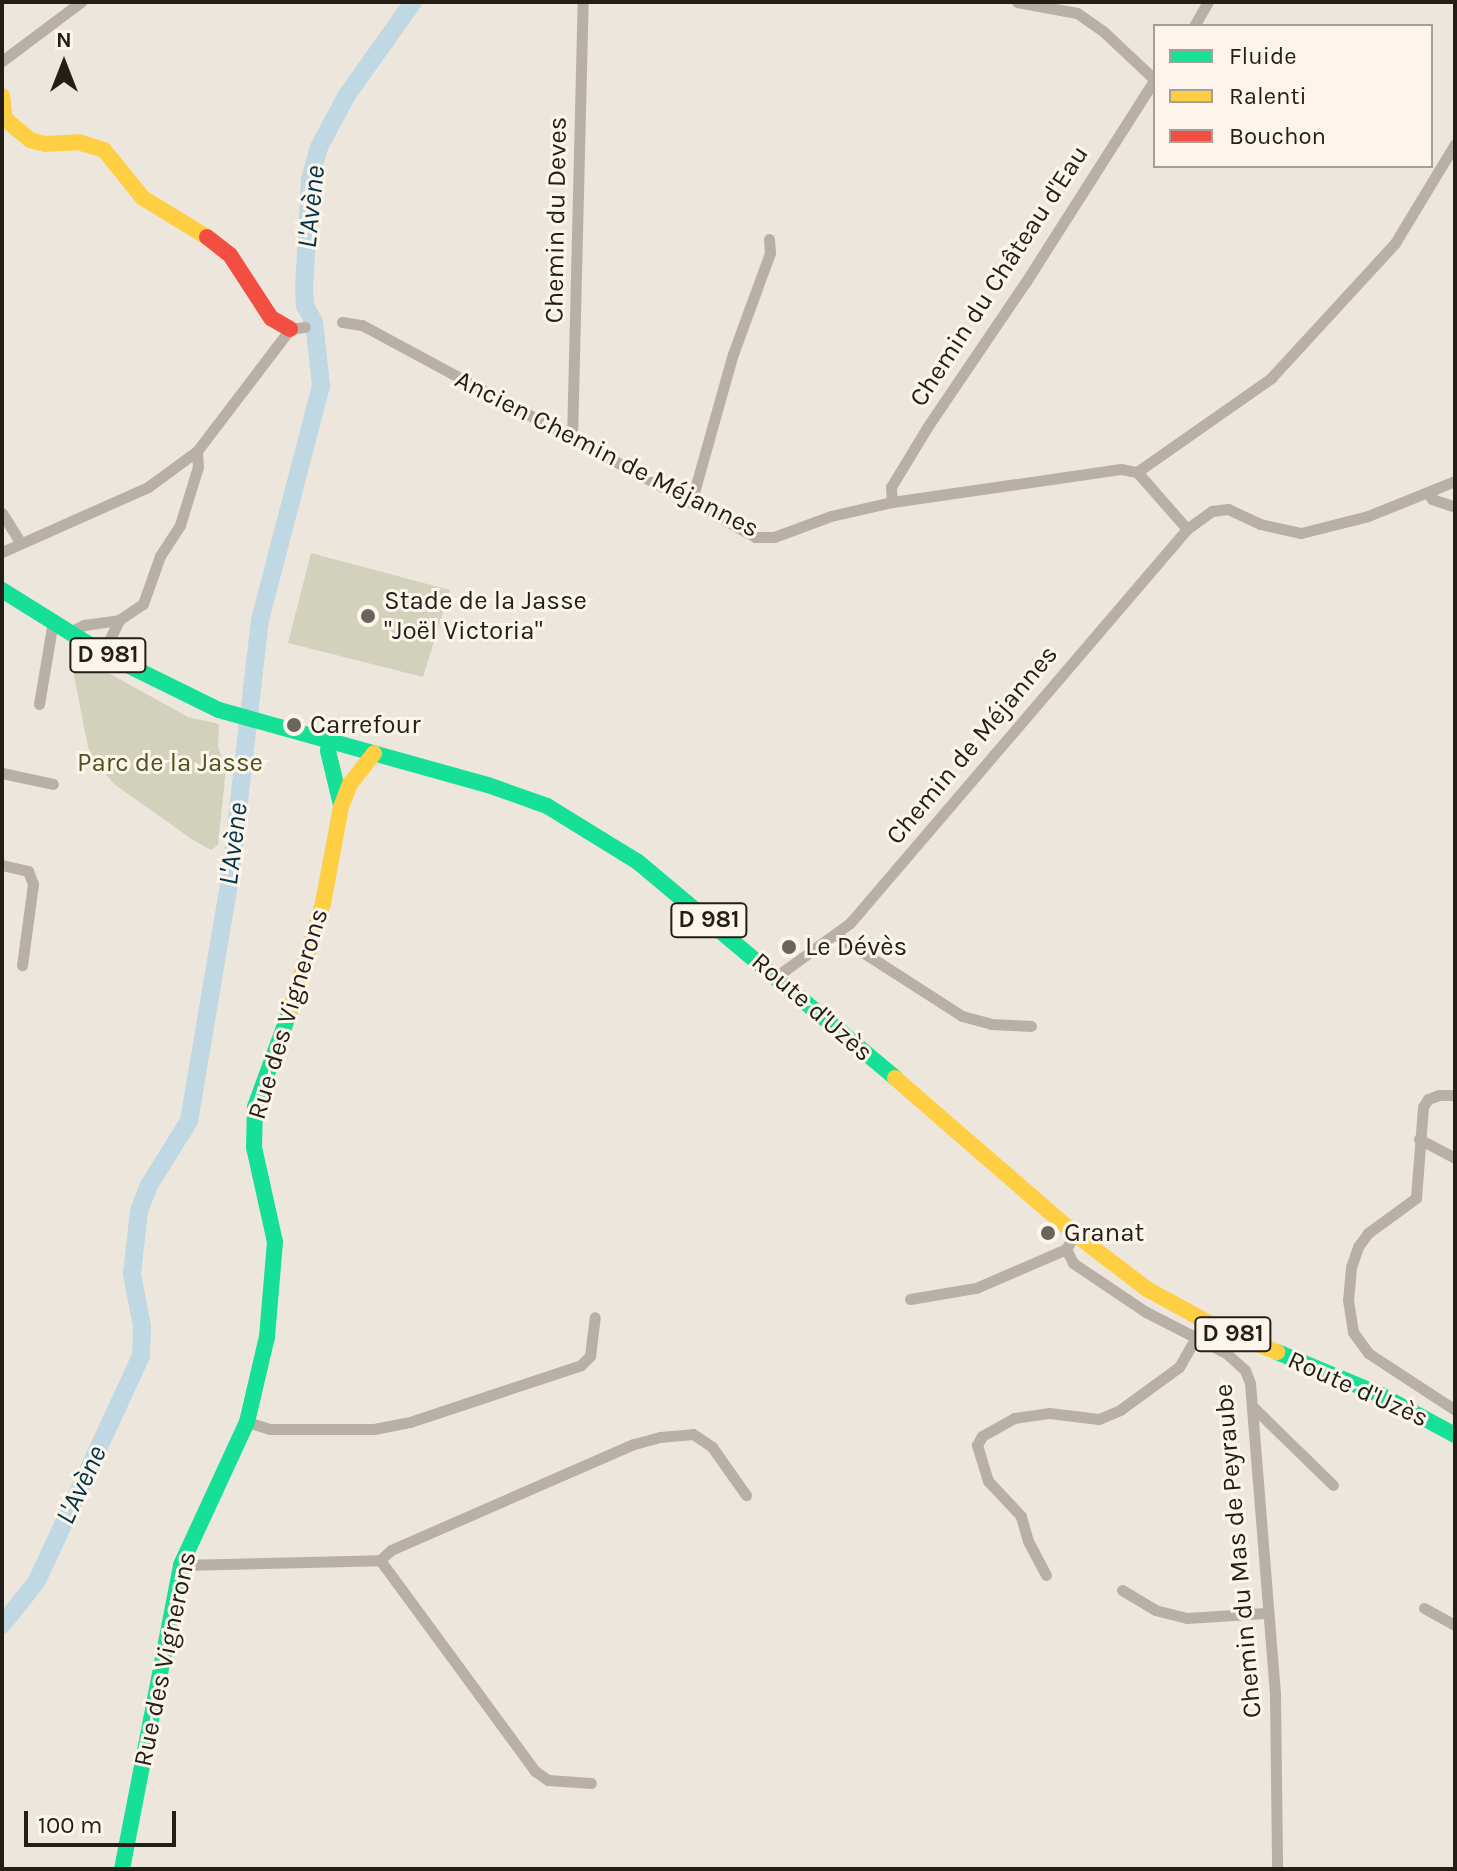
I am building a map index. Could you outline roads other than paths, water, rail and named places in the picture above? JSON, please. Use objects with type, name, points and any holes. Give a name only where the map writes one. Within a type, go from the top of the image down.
[{"type":"main road","points":[[2,96],[5,119],[30,140],[45,144],[78,142],[104,150],[143,198],[198,230],[230,255],[271,318],[297,328]]},
{"type":"main road","name":"Route d'Uzès","points":[[2,590],[103,653],[219,710],[524,797],[593,832],[638,862],[777,976],[1075,1234],[1147,1289],[1182,1310],[1381,1395],[1455,1435]]},
{"type":"main road","name":"Rue des Vignerons","points":[[330,742],[328,751],[341,807]]},
{"type":"main road","name":"Rue des Vignerons","points":[[122,1869],[181,1565],[247,1422],[267,1337],[276,1270],[273,1222],[254,1147],[253,1119],[263,1078],[302,977],[315,932],[341,807],[350,784],[374,753]]},
{"type":"street","points":[[2,61],[81,2]]},
{"type":"street","name":"Chemin du Deves","points":[[572,439],[583,2]]},
{"type":"street","points":[[1017,2],[1077,13],[1103,31],[1153,77]]},
{"type":"street","points":[[1195,24],[1208,2]]},
{"type":"street","name":"Chemin du Château d'Eau","points":[[892,502],[891,487],[928,426],[1025,283],[1153,82]]},
{"type":"street","points":[[1187,529],[1137,472],[1271,378],[1395,243],[1455,144]]},
{"type":"street","points":[[691,503],[733,354],[770,253],[769,239]]},
{"type":"street","name":"Ancien Chemin de Méjannes","points":[[342,322],[362,325],[747,533],[765,538],[892,502],[1121,469],[1137,472]]},
{"type":"street","points":[[2,552],[148,487],[197,451],[297,328]]},
{"type":"street","points":[[70,632],[84,625],[119,620],[143,604],[160,556],[180,525],[198,467],[197,451]]},
{"type":"street","name":"Chemin de Méjannes","points":[[777,976],[836,935],[1187,529],[1212,511],[1228,509],[1260,524],[1301,533],[1368,516],[1455,481]]},
{"type":"street","points":[[1428,493],[1432,499],[1455,507]]},
{"type":"street","points":[[2,513],[20,542]]},
{"type":"street","points":[[103,653],[119,620]]},
{"type":"street","points":[[39,704],[53,621]]},
{"type":"street","points":[[2,773],[53,784]]},
{"type":"street","points":[[2,865],[28,871],[33,884],[22,965]]},
{"type":"street","points":[[836,935],[962,1016],[991,1024],[1031,1026]]},
{"type":"street","points":[[1455,1095],[1428,1099],[1423,1107],[1416,1198],[1368,1233],[1358,1247],[1348,1282],[1348,1314],[1353,1332],[1368,1353],[1455,1410]]},
{"type":"street","points":[[1419,1139],[1455,1158]]},
{"type":"street","points":[[910,1299],[976,1288],[1066,1249],[1075,1234]]},
{"type":"street","name":"Chemin du Mas de Peyraube","points":[[1066,1249],[1073,1263],[1089,1275],[1226,1353],[1245,1370],[1250,1383],[1268,1589],[1266,1613],[1275,1695],[1277,1869]]},
{"type":"street","points":[[247,1422],[270,1429],[374,1429],[401,1425],[581,1365],[590,1356],[595,1317]]},
{"type":"street","points":[[1046,1575],[1028,1541],[1021,1516],[988,1481],[977,1445],[982,1436],[1014,1418],[1049,1413],[1099,1419],[1120,1410],[1179,1367],[1196,1338]]},
{"type":"street","points":[[1252,1406],[1333,1485]]},
{"type":"street","points":[[181,1565],[380,1560],[391,1550],[634,1444],[660,1437],[693,1434],[712,1447],[746,1495]]},
{"type":"street","points":[[380,1560],[535,1771],[548,1780],[591,1783]]},
{"type":"street","points":[[1122,1590],[1155,1610],[1187,1618],[1266,1613]]},
{"type":"street","points":[[1424,1608],[1455,1625]]},
{"type":"waterway","name":"L'Avène","points":[[2,1625],[37,1581],[141,1356],[142,1326],[132,1274],[139,1211],[148,1187],[189,1121],[230,879],[260,620],[321,386],[314,322],[305,306],[304,289],[310,179],[319,147],[347,95],[413,2]]},
{"type":"place","name":"Stade de la Jasse \"Joël Victoria\"","points":[[368,616]]},
{"type":"place","name":"Carrefour","points":[[294,725]]},
{"type":"place","name":"Le Dévès","points":[[789,947]]},
{"type":"place","name":"Granat","points":[[1048,1233]]},
{"type":"park label","name":"Parc de la Jasse","points":[[170,763]]}]
